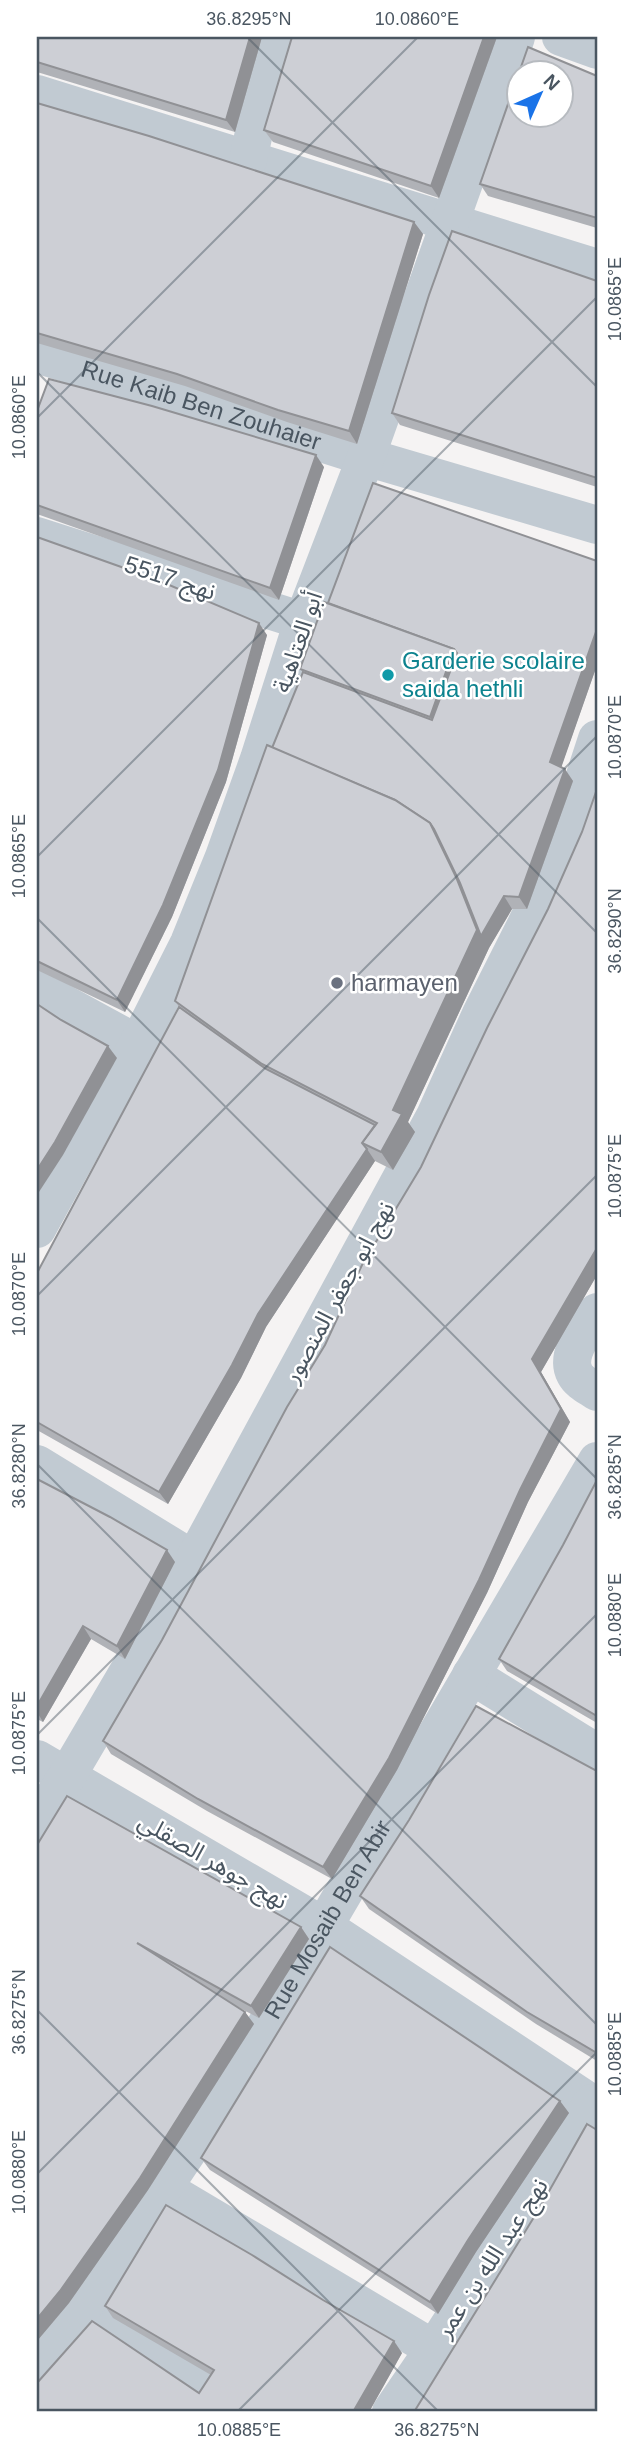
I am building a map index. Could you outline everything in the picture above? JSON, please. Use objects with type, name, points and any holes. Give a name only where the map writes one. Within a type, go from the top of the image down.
[{"type":"street","points":[[248,160],[275,37]]},
{"type":"street","name":"أبو العتاهية","points":[[37,1229],[138,1044],[189,943],[224,857],[259,760],[303,621],[366,457],[516,37]]},
{"type":"street","points":[[561,37],[597,50]]},
{"type":"street","points":[[37,94],[597,268]]},
{"type":"street","name":"Rue Kaib Ben Zouhaier","points":[[40,363],[597,525]]},
{"type":"street","name":"نهج 5517","points":[[37,536],[303,621]]},
{"type":"street","name":"نهج ابو جعفر المنصور","points":[[37,1823],[52,1768],[194,1560],[435,1116],[481,1014],[555,867],[597,739]]},
{"type":"street","points":[[37,989],[138,1044]]},
{"type":"street","points":[[597,1312],[583,1334],[572,1363],[575,1374],[581,1381],[597,1392]]},
{"type":"street","name":"Rue Mosaib Ben Abir","points":[[37,2367],[80,2312],[219,2105],[597,1461]]},
{"type":"street","points":[[37,1464],[194,1560]]},
{"type":"street","points":[[471,1675],[597,1753]]},
{"type":"street","name":"نهج جوهر الصقلي","points":[[52,1768],[325,1927],[595,2105]]},
{"type":"street","name":"نهج عبد الله بن عمر","points":[[391,2412],[595,2105]]},
{"type":"street","points":[[163,2188],[434,2349]]},
{"type":"street","points":[[80,2312],[195,2382]]},
{"type":"building","points":[[37,37],[250,37],[226,120],[37,62]]},
{"type":"building","points":[[292,37],[484,37],[431,186],[264,130]]},
{"type":"building","points":[[528,47],[559,60],[523,60]]},
{"type":"building","points":[[574,66],[597,76],[597,218],[480,184],[504,116],[504,130],[574,130]]},
{"type":"building","points":[[37,103],[149,136],[414,222],[349,431],[278,410],[177,374],[37,333]]},
{"type":"building","points":[[452,231],[597,281],[597,478],[392,413]]},
{"type":"building","points":[[49,379],[152,406],[316,455],[270,588],[37,505],[37,411]]},
{"type":"building","points":[[373,483],[597,561],[597,629],[550,762],[565,769],[519,897],[504,896],[481,936],[460,883],[430,823],[395,800],[272,748],[303,672],[432,720],[457,653],[454,649],[328,603]]},
{"type":"building","points":[[37,537],[155,579],[259,623],[218,770],[163,905],[117,1000],[37,961]]},
{"type":"building","name":"Garderie scolaire saida hethli","points":[[324,602],[454,649],[430,717],[300,669]]},
{"type":"building","name":"harmayen","points":[[267,745],[395,800],[430,823],[477,930],[393,1110],[402,1114],[381,1152],[362,1143],[377,1123],[262,1064],[175,1001]]},
{"type":"building","points":[[597,789],[597,1248],[532,1359],[561,1409],[389,1758],[323,1867],[198,1799],[103,1741],[162,1640],[287,1407],[325,1345],[362,1265],[421,1167],[487,1028],[548,909],[582,832]]},
{"type":"building","points":[[37,1004],[108,1046],[37,1170]]},
{"type":"building","points":[[179,1007],[266,1069],[375,1125],[362,1143],[367,1149],[258,1314],[159,1492],[37,1422],[37,1273]]},
{"type":"building","points":[[37,1479],[167,1550],[117,1646],[83,1626],[37,1706]]},
{"type":"building","points":[[597,1480],[597,1716],[499,1659]]},
{"type":"building","points":[[476,1706],[597,1771],[597,2053],[527,2012],[360,1896],[409,1820]]},
{"type":"building","points":[[67,1796],[301,1927],[251,2006],[137,1943],[245,2012],[140,2178],[37,2319],[37,1845]]},
{"type":"building","points":[[330,1947],[560,2101],[430,2302],[201,2158]]},
{"type":"building","points":[[587,2124],[597,2130],[597,2412],[414,2412],[539,2209]]},
{"type":"building","points":[[166,2205],[394,2341],[353,2412],[37,2412],[37,2383],[92,2321],[199,2393],[214,2370],[105,2306]]},
{"type":"place","name":"Garderie scolaire saida hethli","points":[[388,675]]},
{"type":"place","name":"harmayen","points":[[337,983]]}]
